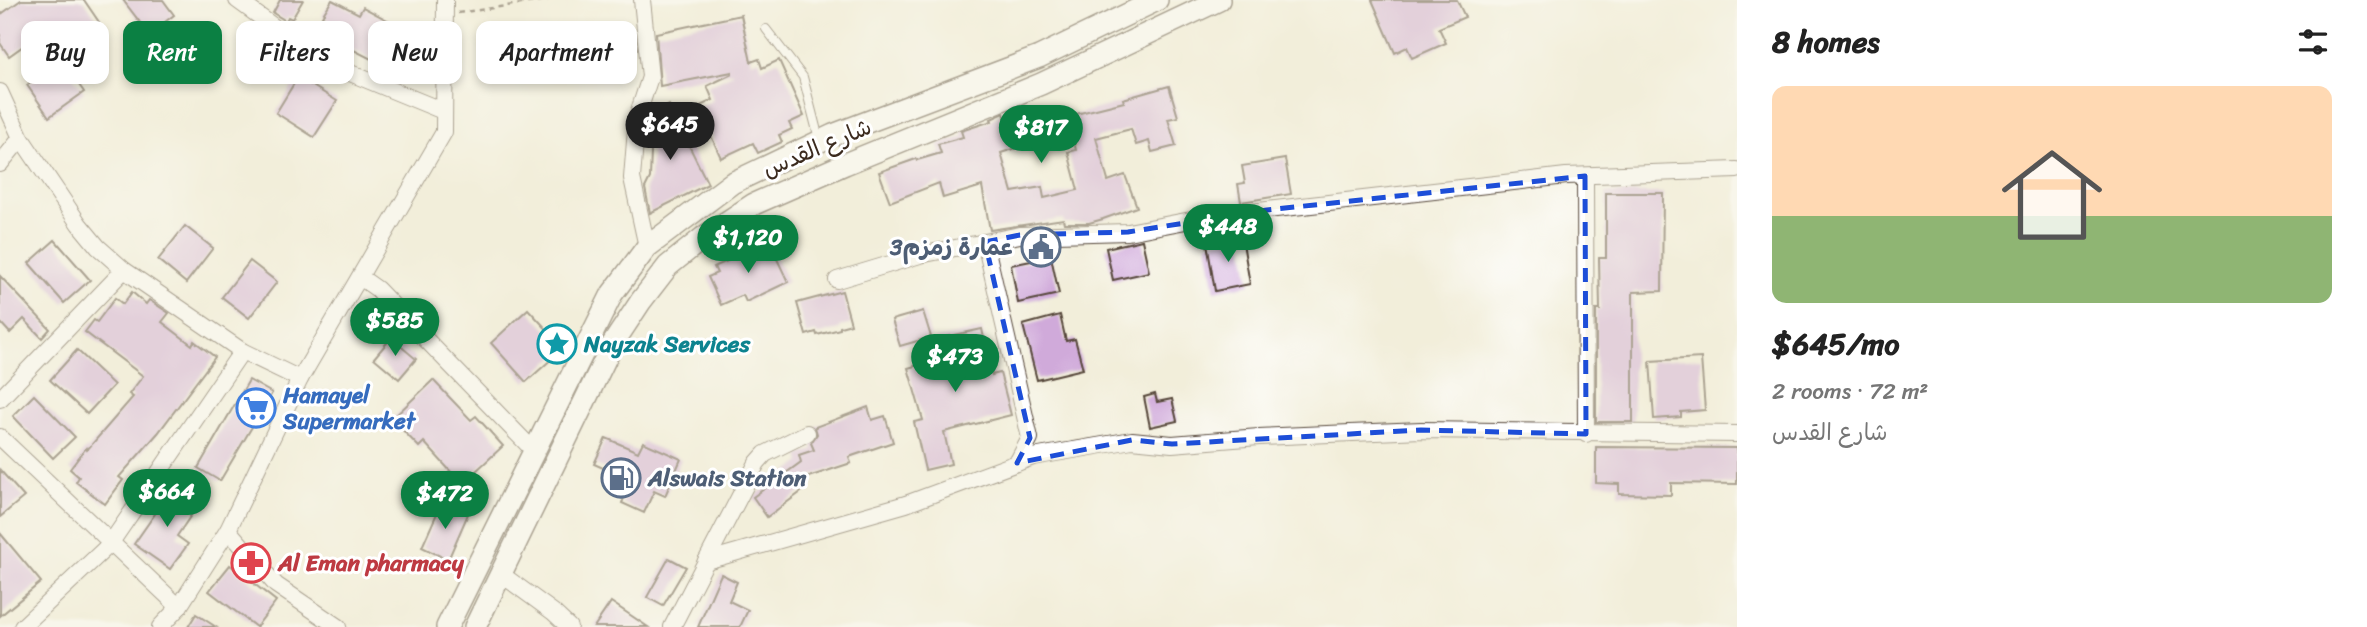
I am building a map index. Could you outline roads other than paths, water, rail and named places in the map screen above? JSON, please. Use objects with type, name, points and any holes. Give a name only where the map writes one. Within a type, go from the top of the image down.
[{"type":"main road","name":"شارع القدس","points":[[447,627],[612,294],[647,247],[732,183],[819,141],[1039,57],[1157,0]]},
{"type":"main road","name":"شارع القدس","points":[[475,627],[612,345],[668,266],[704,237],[754,204],[1041,84],[1219,0]]},
{"type":"main road","points":[[1039,57],[1041,84]]},
{"type":"street","points":[[237,0],[321,61],[443,111]]},
{"type":"street","points":[[642,0],[650,77],[636,117],[632,178],[647,247]]},
{"type":"street","points":[[160,627],[179,607],[228,530],[300,379],[444,132],[445,7]]},
{"type":"street","points":[[0,92],[21,138],[79,224],[98,247],[124,270],[242,351],[300,379]]},
{"type":"street","points":[[0,164],[21,138]]},
{"type":"street","points":[[837,280],[920,256],[1020,235],[1128,232],[1191,219],[1539,178],[1737,170]]},
{"type":"street","points":[[1585,176],[1586,434]]},
{"type":"street","points":[[985,242],[1030,438],[1017,463]]},
{"type":"street","points":[[0,399],[124,270]]},
{"type":"street","points":[[360,277],[377,289],[534,452]]},
{"type":"street","points":[[22,627],[110,544],[242,351]]},
{"type":"street","points":[[706,561],[906,504],[1033,457],[1132,440],[1172,444],[1259,437],[1421,430],[1737,434]]},
{"type":"street","points":[[671,627],[757,463],[765,454],[807,433]]},
{"type":"street","points":[[0,437],[179,607]]},
{"type":"street","points":[[228,530],[276,585],[338,627]]},
{"type":"street","points":[[501,574],[569,627]]},
{"type":"lane","points":[[766,29],[803,77],[819,141]]},
{"type":"place","name":"عمارة زمزم3","points":[[1041,247]]},
{"type":"place","name":"Nayzak Services","points":[[557,344]]},
{"type":"place","name":"Hamayel Supermarket","points":[[256,408]]},
{"type":"place","name":"Alswais Station","points":[[621,478]]},
{"type":"place","name":"Al Eman pharmacy","points":[[251,563]]}]
